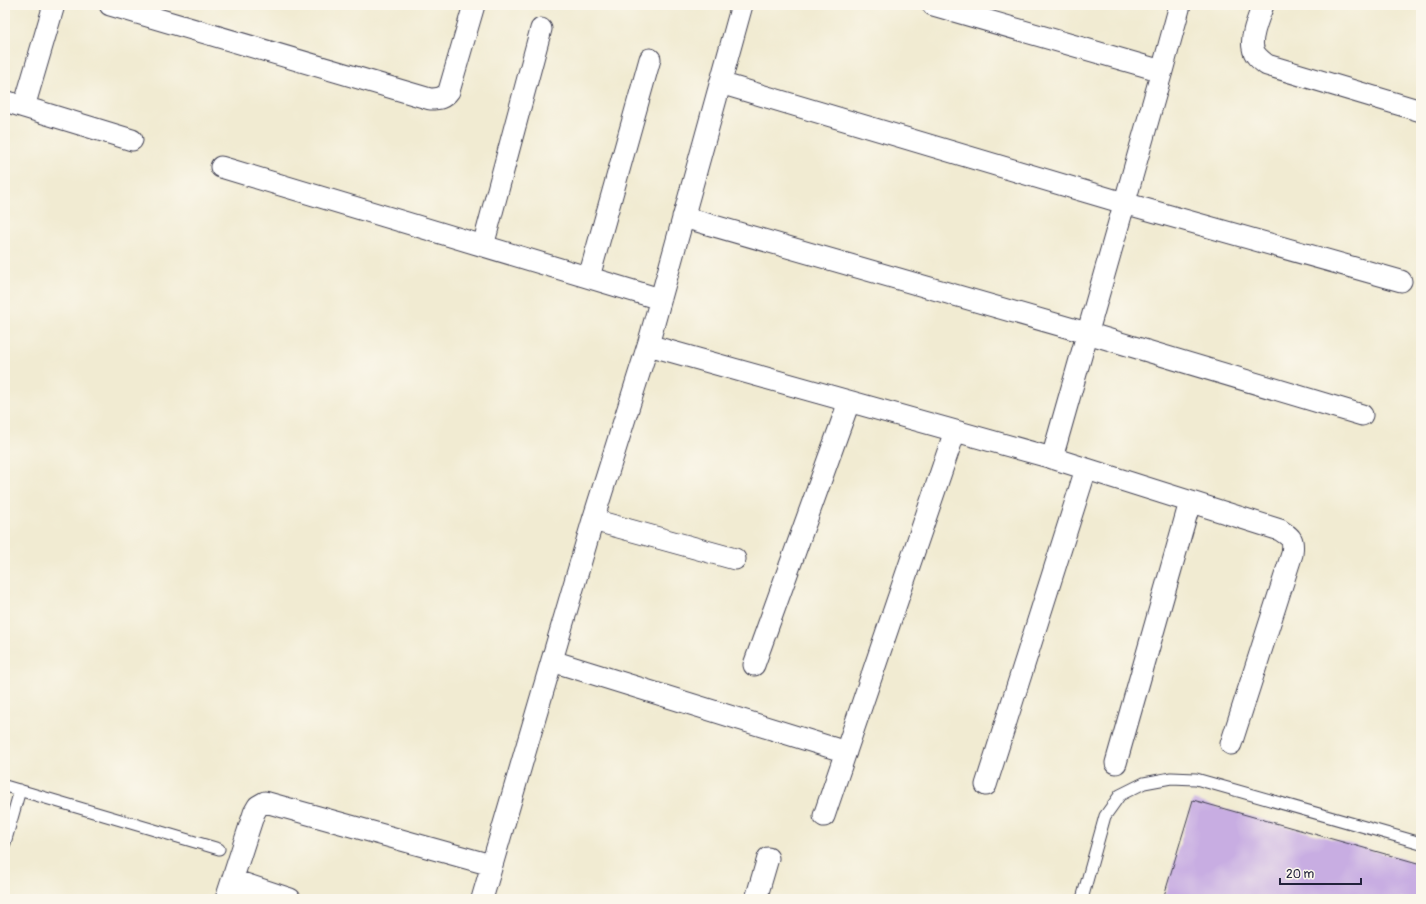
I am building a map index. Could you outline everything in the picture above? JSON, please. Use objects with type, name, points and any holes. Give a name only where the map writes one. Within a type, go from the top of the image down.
[{"type":"street","points":[[54,5],[15,104],[132,140]]},
{"type":"street","points":[[110,5],[430,99],[439,99],[445,96],[449,90],[474,5]]},
{"type":"street","points":[[482,899],[593,520],[648,345],[742,5]]},
{"type":"street","points":[[933,5],[1162,71]]},
{"type":"street","points":[[1052,458],[1180,5]]},
{"type":"street","points":[[1263,5],[1253,38],[1253,49],[1258,58],[1267,65],[1421,110]]},
{"type":"street","points":[[483,246],[541,28]]},
{"type":"street","points":[[589,277],[650,59]]},
{"type":"street","points":[[720,83],[1124,203],[1400,281]]},
{"type":"street","points":[[221,167],[660,299]]},
{"type":"street","points":[[683,217],[1087,333],[1362,415]]},
{"type":"street","points":[[648,345],[1052,458],[1280,530],[1290,536],[1293,543],[1292,554],[1232,744]]},
{"type":"street","points":[[754,665],[849,402]]},
{"type":"street","points":[[824,816],[955,431]]},
{"type":"street","points":[[986,785],[1086,469]]},
{"type":"street","points":[[1116,763],[1190,502]]},
{"type":"street","points":[[593,520],[735,559]]},
{"type":"street","points":[[552,661],[846,752]]},
{"type":"street","points":[[290,899],[229,889],[254,814],[258,806],[265,802],[492,865]]},
{"type":"street","points":[[756,899],[768,858]]},
{"type":"lane","points":[[1082,899],[1104,816],[1120,795],[1144,784],[1171,778],[1196,779],[1421,843]]},
{"type":"lane","points":[[5,786],[219,849]]},
{"type":"lane","points":[[5,843],[20,790]]},
{"type":"building","points":[[1193,800],[1421,864],[1421,899],[1163,899]]}]
